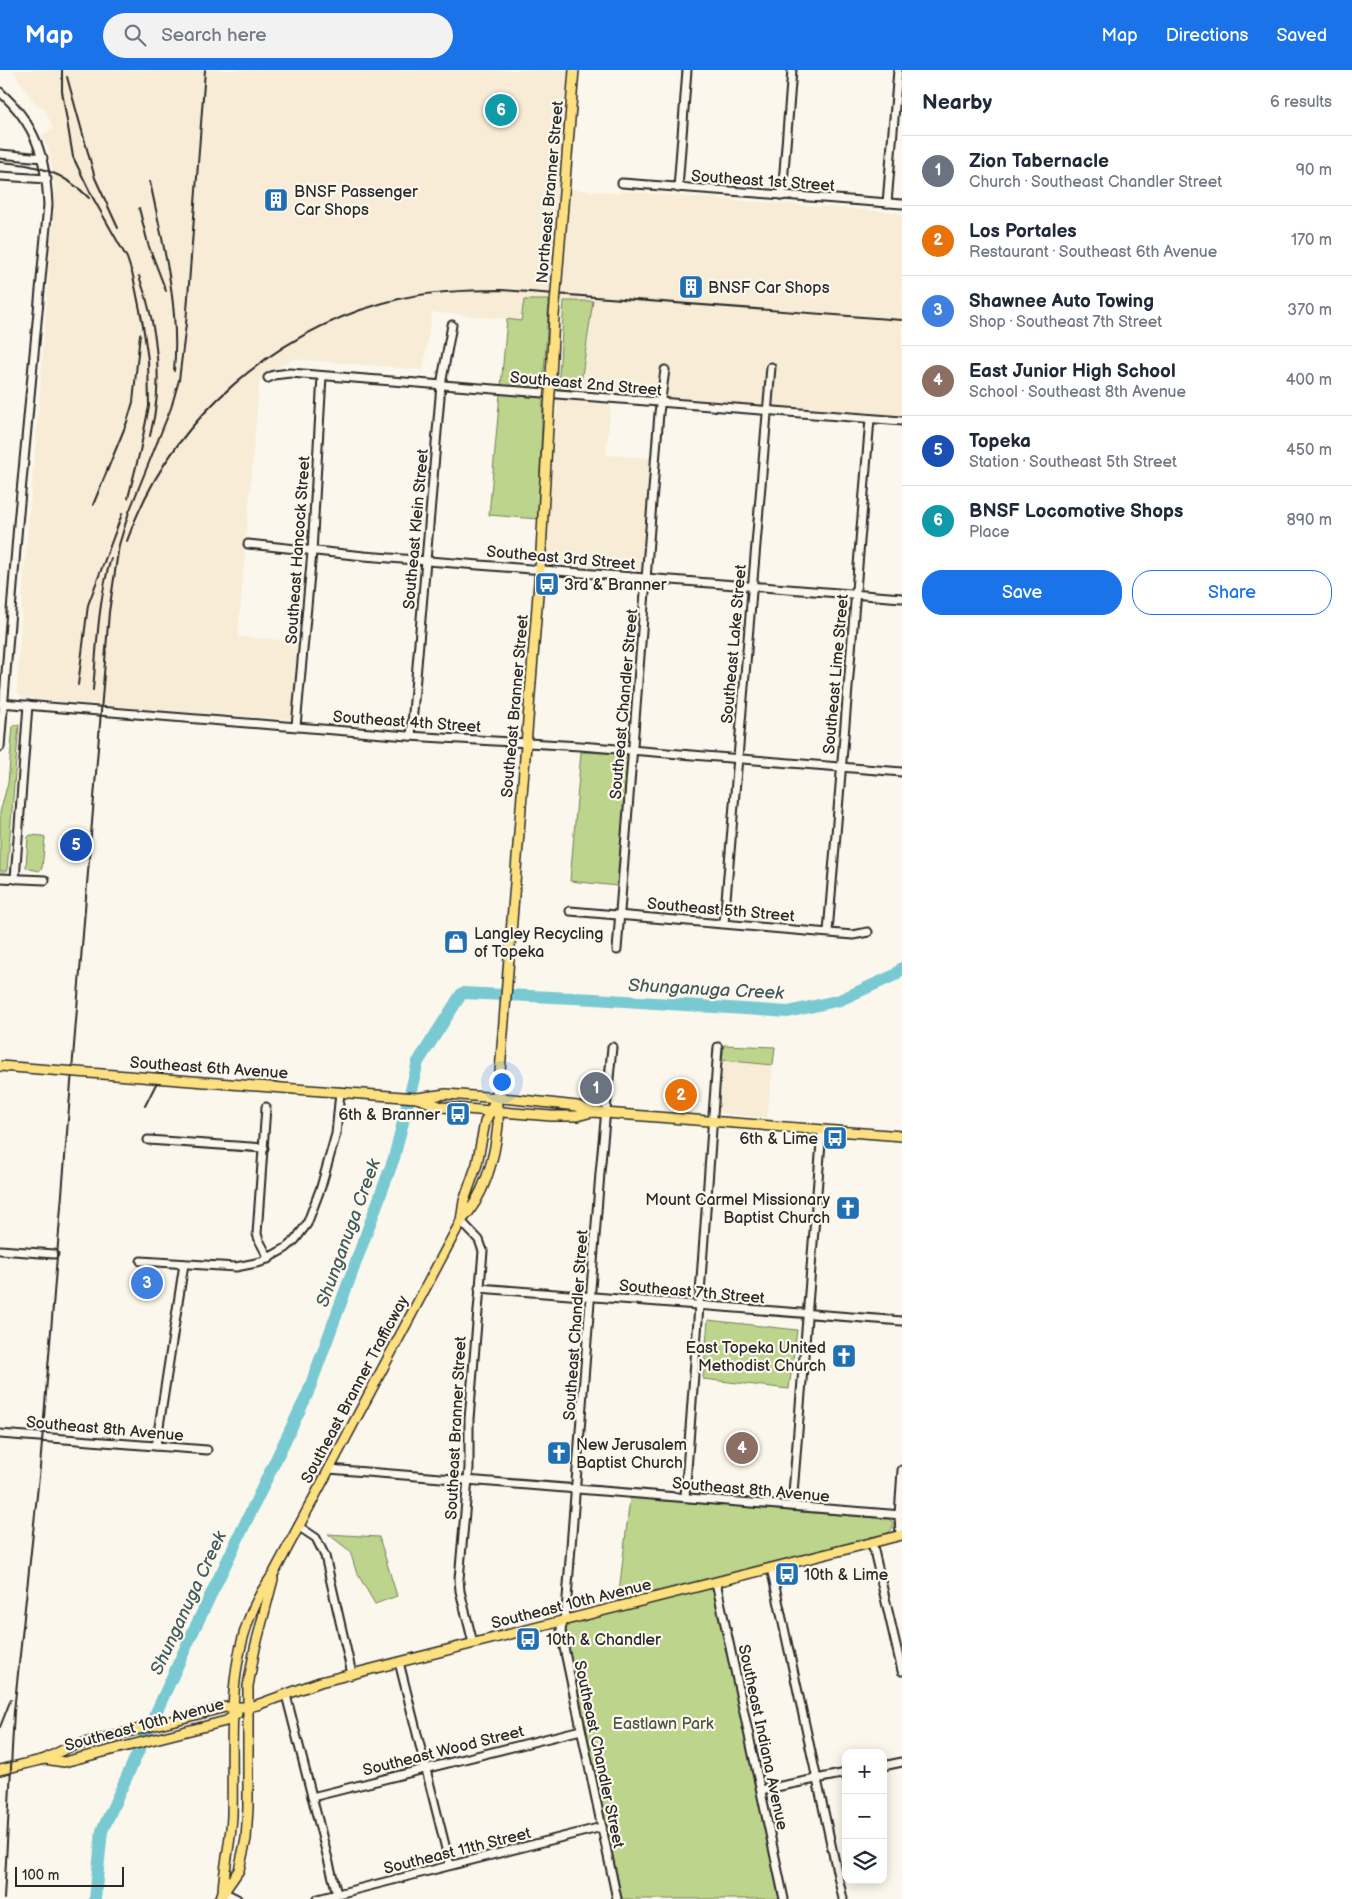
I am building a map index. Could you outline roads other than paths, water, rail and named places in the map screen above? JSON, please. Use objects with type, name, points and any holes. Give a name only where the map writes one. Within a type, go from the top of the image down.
[{"type":"main road","name":"Northeast Branner Street","points":[[554,316],[574,70]]},
{"type":"main road","name":"Southeast Branner Street","points":[[460,1221],[464,1201],[477,1164],[485,1122],[493,1111],[499,1084],[540,569],[554,316]]},
{"type":"main road","name":"Southeast 6th Avenue","points":[[0,1066],[416,1098],[446,1094],[577,1106],[592,1112],[606,1114],[902,1136]]},
{"type":"main road","name":"Southeast 6th Avenue","points":[[416,1098],[442,1107],[578,1116],[592,1112]]},
{"type":"main road","name":"Southeast Branner Street","points":[[460,1221],[470,1212],[486,1177],[493,1154],[498,1124],[493,1111]]},
{"type":"main road","name":"Southeast Branner Trafficway","points":[[221,1895],[231,1823],[234,1687],[244,1635],[258,1598],[275,1572],[460,1221]]},
{"type":"main road","name":"Southeast 10th Avenue","points":[[0,1770],[45,1759],[68,1747],[102,1738],[201,1714],[234,1711],[320,1682],[901,1535]]},
{"type":"main road","name":"Southeast Branner Trafficway","points":[[221,1895],[239,1870],[246,1839],[248,1686],[255,1648],[275,1572]]},
{"type":"main road","name":"Southeast 10th Avenue","points":[[45,1759],[64,1762],[226,1721],[234,1711]]},
{"type":"street","points":[[678,188],[687,70]]},
{"type":"street","points":[[782,196],[792,70]]},
{"type":"street","points":[[887,203],[898,70]]},
{"type":"street","points":[[0,92],[12,102],[34,135],[43,158],[47,179],[48,205],[2,703],[0,747]]},
{"type":"street","points":[[0,154],[43,158]]},
{"type":"street","points":[[0,176],[47,179]]},
{"type":"street","name":"Southeast 1st Street","points":[[622,183],[902,204]]},
{"type":"street","name":"Southeast Klein Street","points":[[411,736],[441,385],[452,324]]},
{"type":"street","name":"Southeast Lake Street","points":[[724,923],[771,367]]},
{"type":"street","name":"Southeast Chandler Street","points":[[617,950],[660,403],[665,370]]},
{"type":"street","name":"Southeast 2nd Street","points":[[268,378],[274,375],[290,373],[902,422]]},
{"type":"street","name":"Southeast Hancock Street","points":[[296,726],[312,552],[322,376]]},
{"type":"street","name":"Southeast Lime Street","points":[[828,932],[870,419]]},
{"type":"street","name":"Southeast 3rd Street","points":[[248,544],[312,552],[902,598]]},
{"type":"street","name":"Southeast 4th Street","points":[[2,703],[411,736],[526,742],[902,772]]},
{"type":"street","points":[[15,879],[28,705]]},
{"type":"street","points":[[0,878],[45,880]]},
{"type":"street","name":"Southeast 5th Street","points":[[570,910],[853,934],[868,932]]},
{"type":"street","name":"Southeast Chandler Street","points":[[612,1047],[600,1173],[566,1611],[562,1638],[617,1899]]},
{"type":"street","points":[[685,1498],[718,1047]]},
{"type":"street","points":[[141,1261],[236,1267],[248,1266],[269,1259],[296,1240],[307,1224],[321,1187],[336,1134],[340,1092]]},
{"type":"street","points":[[266,1107],[257,1234],[269,1259]]},
{"type":"street","points":[[792,1506],[822,1130]]},
{"type":"street","points":[[148,1140],[264,1148]]},
{"type":"street","name":"Southeast Branner Street","points":[[460,1221],[480,1240],[483,1251],[469,1419],[468,1480],[459,1579],[460,1591],[473,1643]]},
{"type":"street","points":[[0,1250],[54,1254]]},
{"type":"street","points":[[156,1446],[184,1264]]},
{"type":"street","name":"Southeast 7th Street","points":[[479,1288],[902,1321]]},
{"type":"street","name":"Southeast 8th Avenue","points":[[0,1434],[207,1450]]},
{"type":"street","name":"Southeast 8th Avenue","points":[[329,1469],[900,1515]]},
{"type":"street","points":[[901,1535],[902,1470]]},
{"type":"street","points":[[298,1526],[316,1538],[325,1556],[352,1674]]},
{"type":"street","points":[[872,1542],[902,1670]]},
{"type":"street","points":[[771,1568],[843,1899]]},
{"type":"street","name":"Southeast Indiana Avenue","points":[[716,1582],[784,1899]]},
{"type":"street","points":[[399,1662],[450,1865]]},
{"type":"street","points":[[286,1695],[337,1894]]},
{"type":"street","name":"Southeast Wood Street","points":[[312,1797],[582,1730]]},
{"type":"street","points":[[887,1765],[902,1762]]},
{"type":"street","points":[[761,1790],[842,1774]]},
{"type":"street","name":"Southeast 11th Street","points":[[318,1899],[602,1827]]},
{"type":"street","points":[[221,1895],[237,1899]]},
{"type":"waterway","name":"Shunganuga Creek","points":[[95,1899],[102,1831],[191,1636],[307,1395],[394,1158],[418,1062],[462,993],[595,999],[788,1012],[840,1000],[895,975],[902,968]]},
{"type":"railway","points":[[62,70],[62,91],[73,157],[93,198],[127,258],[133,276],[143,325],[148,360],[149,406],[128,498]]},
{"type":"railway","points":[[4,1899],[14,1711],[40,1467],[109,612],[119,545],[129,512],[171,408],[179,380],[186,324],[205,70]]},
{"type":"railway","points":[[67,77],[95,178],[118,228]]},
{"type":"railway","points":[[0,162],[37,167],[48,171],[69,182],[89,198]]},
{"type":"railway","points":[[150,182],[165,252],[172,299],[175,323],[174,371]]},
{"type":"railway","points":[[139,208],[148,244],[166,291]]},
{"type":"railway","points":[[139,276],[151,315],[157,355],[157,396],[150,436]]},
{"type":"railway","points":[[127,541],[146,497],[170,456],[200,418],[234,385],[271,355],[313,331],[357,312],[403,298],[452,291],[501,290],[902,320]]},
{"type":"railway","points":[[93,505],[127,422],[133,402],[140,334]]},
{"type":"railway","points":[[78,685],[88,605],[122,514]]},
{"type":"railway","points":[[93,690],[103,591],[111,558]]},
{"type":"railway","points":[[145,1106],[168,1064]]},
{"type":"railway","points":[[0,1727],[11,1699]]},
{"type":"place","name":"BNSF Locomotive Shops","points":[[501,110]]},
{"type":"place","name":"BNSF Passenger Car Shops","points":[[276,200]]},
{"type":"place","name":"BNSF Car Shops","points":[[691,287]]},
{"type":"place","name":"3rd & Branner","points":[[547,584]]},
{"type":"place","name":"Topeka","points":[[76,845]]},
{"type":"place","name":"Langley Recycling of Topeka","points":[[456,942]]},
{"type":"place","name":"Zion Tabernacle","points":[[596,1088]]},
{"type":"place","name":"Los Portales","points":[[681,1095]]},
{"type":"place","name":"6th & Branner","points":[[458,1114]]},
{"type":"place","name":"6th & Lime","points":[[835,1138]]},
{"type":"place","name":"Mount Carmel Missionary Baptist Church","points":[[848,1208]]},
{"type":"place","name":"Shawnee Auto Towing","points":[[147,1283]]},
{"type":"place","name":"East Topeka United Methodist Church","points":[[844,1356]]},
{"type":"place","name":"East Junior High School","points":[[742,1448]]},
{"type":"place","name":"New Jerusalem Baptist Church","points":[[559,1453]]},
{"type":"place","name":"10th & Lime","points":[[787,1574]]},
{"type":"place","name":"10th & Chandler","points":[[528,1639]]},
{"type":"park label","name":"Eastlawn Park","points":[[663,1723]]}]
